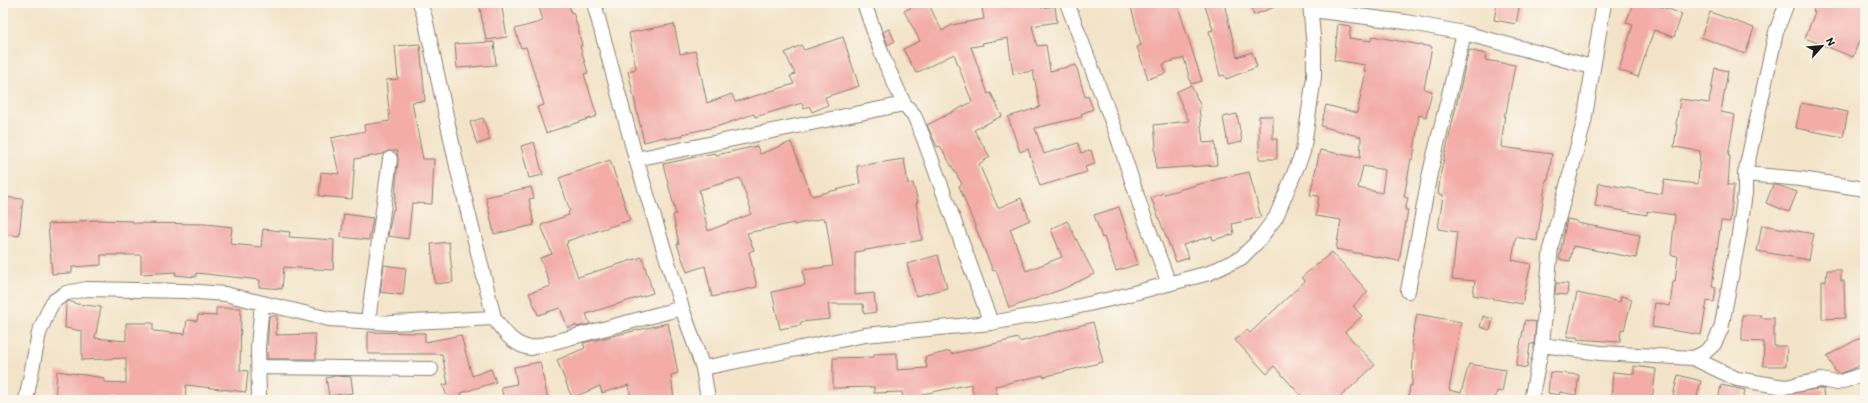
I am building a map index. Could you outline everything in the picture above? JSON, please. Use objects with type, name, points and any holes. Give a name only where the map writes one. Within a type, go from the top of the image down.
[{"type":"street","points":[[420,3],[425,18],[458,171],[494,318],[503,330],[518,344],[531,348],[682,308]]},
{"type":"street","points":[[594,3],[636,158],[682,308],[703,368],[708,400]]},
{"type":"street","points":[[864,3],[884,60],[904,104],[914,116],[924,139],[991,324]]},
{"type":"street","points":[[1067,3],[1116,132],[1142,211],[1169,284]]},
{"type":"street","points":[[1531,400],[1542,344],[1551,246],[1584,122],[1604,3]]},
{"type":"street","points":[[1693,358],[1704,353],[1714,344],[1721,329],[1739,235],[1745,193],[1745,174],[1776,32],[1788,3]]},
{"type":"street","points":[[703,368],[865,335],[991,324],[1107,300],[1169,284],[1209,273],[1241,258],[1258,241],[1276,217],[1300,160],[1304,145],[1314,77],[1311,7],[1464,33],[1592,68]]},
{"type":"street","points":[[1408,291],[1430,173],[1464,33]]},
{"type":"street","points":[[636,158],[904,104]]},
{"type":"street","points":[[368,321],[390,159]]},
{"type":"street","points":[[1745,174],[1801,179],[1865,189]]},
{"type":"street","points":[[26,400],[39,333],[54,302],[66,293],[87,289],[185,290],[225,294],[329,319],[392,323],[494,318]]},
{"type":"street","points":[[259,400],[258,346],[262,304]]},
{"type":"street","points":[[1542,344],[1600,353],[1693,358],[1737,379],[1785,387],[1821,380],[1837,383],[1865,374]]},
{"type":"street","points":[[259,367],[432,369]]},
{"type":"building","points":[[479,3],[501,3],[507,37],[486,40]]},
{"type":"building","points":[[538,3],[569,3],[571,13],[573,12],[579,32],[582,46],[580,46],[588,73],[584,74],[597,116],[546,133],[537,107],[544,105],[526,47],[521,48],[515,29],[543,21]]},
{"type":"building","points":[[920,3],[928,3],[942,31],[952,25],[984,19],[981,3],[1041,3],[1041,8],[1055,6],[1057,22],[1032,26],[1037,46],[1046,45],[1050,71],[1076,65],[1085,97],[1088,96],[1093,109],[1081,114],[1082,117],[1035,128],[1044,154],[1078,143],[1081,153],[1091,150],[1095,164],[1085,167],[1087,172],[1040,186],[1028,149],[1020,152],[1008,117],[1040,107],[1033,71],[1013,74],[1008,38],[982,43],[983,45],[971,47],[988,94],[991,93],[1002,116],[974,130],[990,157],[979,164],[998,208],[1021,198],[1030,220],[1010,229],[1026,271],[1062,257],[1051,229],[1067,221],[1094,274],[1063,289],[1009,308],[996,270],[993,271],[959,186],[962,184],[940,146],[937,147],[927,125],[972,102],[954,54],[916,73],[903,49],[920,41],[904,11]]},
{"type":"building","points":[[1130,3],[1177,3],[1202,81],[1191,84],[1184,58],[1163,64],[1166,73],[1148,79],[1137,47],[1141,45]]},
{"type":"building","points":[[1204,3],[1224,3],[1237,57],[1252,52],[1257,67],[1226,79],[1224,75],[1220,76],[1209,31],[1213,30]]},
{"type":"building","points":[[1249,3],[1282,3],[1282,4],[1254,15]]},
{"type":"building","points":[[1497,3],[1520,3],[1516,24],[1494,20]]},
{"type":"building","points":[[1633,3],[1651,3],[1682,14],[1674,37],[1654,30],[1638,77],[1619,70],[1633,25],[1626,23]]},
{"type":"building","points":[[1816,3],[1865,3],[1865,25],[1853,57],[1805,38],[1815,12],[1813,11]]},
{"type":"building","points":[[1710,12],[1754,28],[1745,54],[1701,37]]},
{"type":"building","points":[[674,24],[680,54],[696,51],[707,103],[732,94],[735,102],[794,84],[790,76],[795,74],[785,53],[801,45],[804,50],[843,37],[859,86],[825,97],[828,105],[812,112],[809,106],[804,109],[802,103],[755,117],[754,114],[719,126],[682,134],[683,136],[666,139],[665,137],[644,142],[628,71],[636,69],[629,33]]},
{"type":"building","points":[[1338,24],[1351,26],[1349,38],[1371,41],[1372,36],[1432,47],[1424,89],[1432,91],[1426,117],[1419,115],[1413,159],[1411,159],[1404,197],[1408,198],[1405,210],[1408,210],[1399,261],[1336,249],[1341,220],[1316,216],[1319,196],[1310,195],[1320,150],[1360,158],[1361,137],[1321,126],[1326,105],[1357,113],[1366,71],[1364,71],[1365,65],[1334,60]],"holes":[[[1363,166],[1385,170],[1382,193],[1358,188]]]},
{"type":"building","points":[[889,29],[895,41],[888,45],[883,32]]},
{"type":"building","points":[[494,42],[496,65],[457,68],[455,44]]},
{"type":"building","points":[[420,44],[425,101],[412,102],[423,159],[434,159],[432,204],[412,203],[408,239],[388,236],[393,209],[394,210],[398,160],[397,151],[387,151],[383,154],[355,159],[352,199],[319,196],[321,172],[339,174],[331,138],[365,131],[364,125],[390,121],[386,80],[398,79],[395,46]]},
{"type":"building","points":[[1469,50],[1486,54],[1485,60],[1515,65],[1505,113],[1501,147],[1552,154],[1548,180],[1546,180],[1537,241],[1516,237],[1512,260],[1531,264],[1522,304],[1473,295],[1475,281],[1452,279],[1457,232],[1438,229],[1443,195],[1438,194],[1441,172]]},
{"type":"building","points":[[1715,68],[1728,71],[1721,112],[1735,115],[1728,156],[1730,156],[1728,185],[1734,185],[1730,222],[1721,221],[1712,287],[1716,288],[1714,302],[1707,301],[1701,335],[1652,327],[1655,303],[1670,306],[1673,282],[1675,282],[1678,256],[1671,255],[1675,215],[1647,211],[1647,215],[1595,206],[1599,183],[1662,194],[1664,180],[1698,184],[1700,151],[1674,147],[1676,125],[1680,99],[1709,103]]},
{"type":"building","points":[[1191,85],[1201,107],[1199,108],[1203,143],[1215,142],[1217,165],[1156,169],[1154,125],[1189,121],[1176,92]]},
{"type":"building","points":[[1801,103],[1848,112],[1843,137],[1796,128]]},
{"type":"building","points":[[1237,114],[1242,142],[1228,145],[1223,117]]},
{"type":"building","points":[[1259,116],[1273,116],[1273,139],[1277,139],[1277,159],[1259,159]]},
{"type":"building","points":[[483,118],[490,140],[477,144],[470,122]]},
{"type":"building","points":[[534,142],[543,175],[529,178],[521,146]]},
{"type":"building","points":[[791,142],[812,196],[860,184],[857,166],[904,159],[908,184],[913,183],[918,202],[916,203],[922,240],[855,252],[855,295],[874,293],[876,312],[864,314],[863,304],[828,304],[830,319],[801,322],[801,325],[780,329],[772,292],[805,285],[803,270],[833,266],[826,220],[824,221],[824,218],[747,233],[754,250],[749,252],[757,287],[712,297],[705,266],[687,272],[677,244],[679,244],[673,215],[676,214],[663,164],[757,146],[760,154]],"holes":[[[740,178],[751,214],[708,231],[699,190]]]},
{"type":"building","points":[[610,160],[630,220],[567,241],[568,243],[566,244],[578,277],[642,257],[653,293],[586,314],[590,324],[577,327],[576,325],[568,328],[560,308],[538,315],[529,293],[551,286],[540,258],[552,254],[541,225],[569,215],[568,212],[570,211],[559,178]]},
{"type":"building","points":[[1249,172],[1261,217],[1232,224],[1234,234],[1213,240],[1212,236],[1183,245],[1189,258],[1176,262],[1151,198],[1163,193],[1164,194]]},
{"type":"building","points":[[1773,185],[1797,192],[1789,212],[1766,203]]},
{"type":"building","points":[[531,187],[534,198],[529,199],[534,225],[494,234],[486,197]]},
{"type":"building","points":[[3,197],[23,199],[19,236],[3,234]]},
{"type":"building","points":[[1119,207],[1138,264],[1116,271],[1104,237],[1102,238],[1094,215]]},
{"type":"building","points":[[344,214],[373,218],[369,240],[341,237]]},
{"type":"building","points":[[1567,219],[1577,221],[1577,223],[1640,235],[1636,258],[1573,246],[1570,261],[1559,259]]},
{"type":"building","points":[[78,221],[133,221],[133,223],[207,224],[232,227],[230,244],[261,247],[263,229],[290,232],[289,237],[334,240],[333,270],[284,267],[282,289],[259,287],[260,280],[196,273],[196,277],[175,275],[176,272],[141,274],[141,255],[101,255],[101,265],[72,267],[72,273],[52,274],[48,224],[78,223]]},
{"type":"building","points":[[1762,225],[1814,234],[1809,260],[1757,251]]},
{"type":"building","points":[[449,242],[453,282],[435,284],[431,244]]},
{"type":"building","points":[[1332,252],[1368,292],[1353,306],[1362,316],[1345,332],[1375,365],[1337,400],[1305,400],[1274,366],[1267,374],[1235,340],[1247,330],[1250,333],[1305,281],[1302,277]]},
{"type":"building","points":[[938,255],[947,288],[916,296],[907,264]]},
{"type":"building","points":[[384,265],[406,268],[403,295],[380,292]]},
{"type":"building","points":[[1827,270],[1841,270],[1841,281],[1844,281],[1845,318],[1822,319],[1822,281],[1826,281]]},
{"type":"building","points":[[1556,283],[1568,284],[1567,295],[1555,294]]},
{"type":"building","points":[[1577,293],[1620,302],[1621,296],[1632,299],[1624,330],[1621,329],[1620,342],[1567,337]]},
{"type":"building","points":[[69,301],[77,304],[101,307],[95,338],[126,341],[126,323],[153,323],[153,331],[185,334],[187,320],[197,321],[198,315],[216,316],[216,308],[241,308],[240,370],[248,371],[246,392],[186,385],[185,400],[115,400],[115,398],[55,400],[57,371],[104,378],[104,382],[126,383],[126,358],[82,360],[82,331],[65,328],[66,303]]},
{"type":"building","points":[[1417,314],[1461,322],[1449,390],[1461,393],[1469,364],[1506,370],[1502,392],[1497,391],[1495,400],[1408,400],[1410,385],[1412,386],[1413,345],[1411,344]]},
{"type":"building","points":[[1742,315],[1761,315],[1761,318],[1774,318],[1774,346],[1787,346],[1786,366],[1763,366],[1764,342],[1742,341]]},
{"type":"building","points":[[269,316],[277,316],[276,335],[315,334],[316,359],[267,359]]},
{"type":"building","points":[[1483,316],[1493,319],[1490,330],[1480,327]]},
{"type":"building","points":[[1525,320],[1536,322],[1534,344],[1530,344],[1527,368],[1516,366]]},
{"type":"building","points":[[1093,322],[1103,362],[1043,377],[1043,375],[995,386],[999,400],[975,400],[971,384],[923,394],[924,400],[903,400],[902,392],[874,393],[874,387],[833,388],[833,358],[874,357],[874,354],[897,353],[897,370],[927,368],[925,357],[950,351],[951,354],[1018,338],[1019,342]]},
{"type":"building","points":[[668,323],[678,373],[671,375],[674,400],[631,400],[629,385],[602,393],[600,386],[572,398],[557,360],[585,348],[583,343]]},
{"type":"building","points":[[368,332],[425,333],[425,342],[461,335],[472,376],[491,369],[496,382],[461,393],[463,400],[448,400],[443,385],[448,384],[442,354],[368,354]]},
{"type":"building","points":[[1865,335],[1865,362],[1851,370],[1837,374],[1827,356]]},
{"type":"building","points":[[540,362],[548,400],[504,400],[501,387],[517,384],[514,367]]},
{"type":"building","points":[[1634,366],[1656,369],[1652,400],[1611,400],[1613,372],[1634,374]]},
{"type":"building","points":[[1550,372],[1579,375],[1576,395],[1560,392],[1559,395],[1548,393]]},
{"type":"building","points":[[1678,375],[1701,381],[1696,400],[1672,400]]},
{"type":"building","points":[[335,376],[351,377],[353,393],[329,396],[326,378]]},
{"type":"building","points":[[1721,385],[1745,390],[1743,400],[1718,400]]},
{"type":"building","points":[[1823,389],[1824,400],[1782,400],[1782,395]]}]
